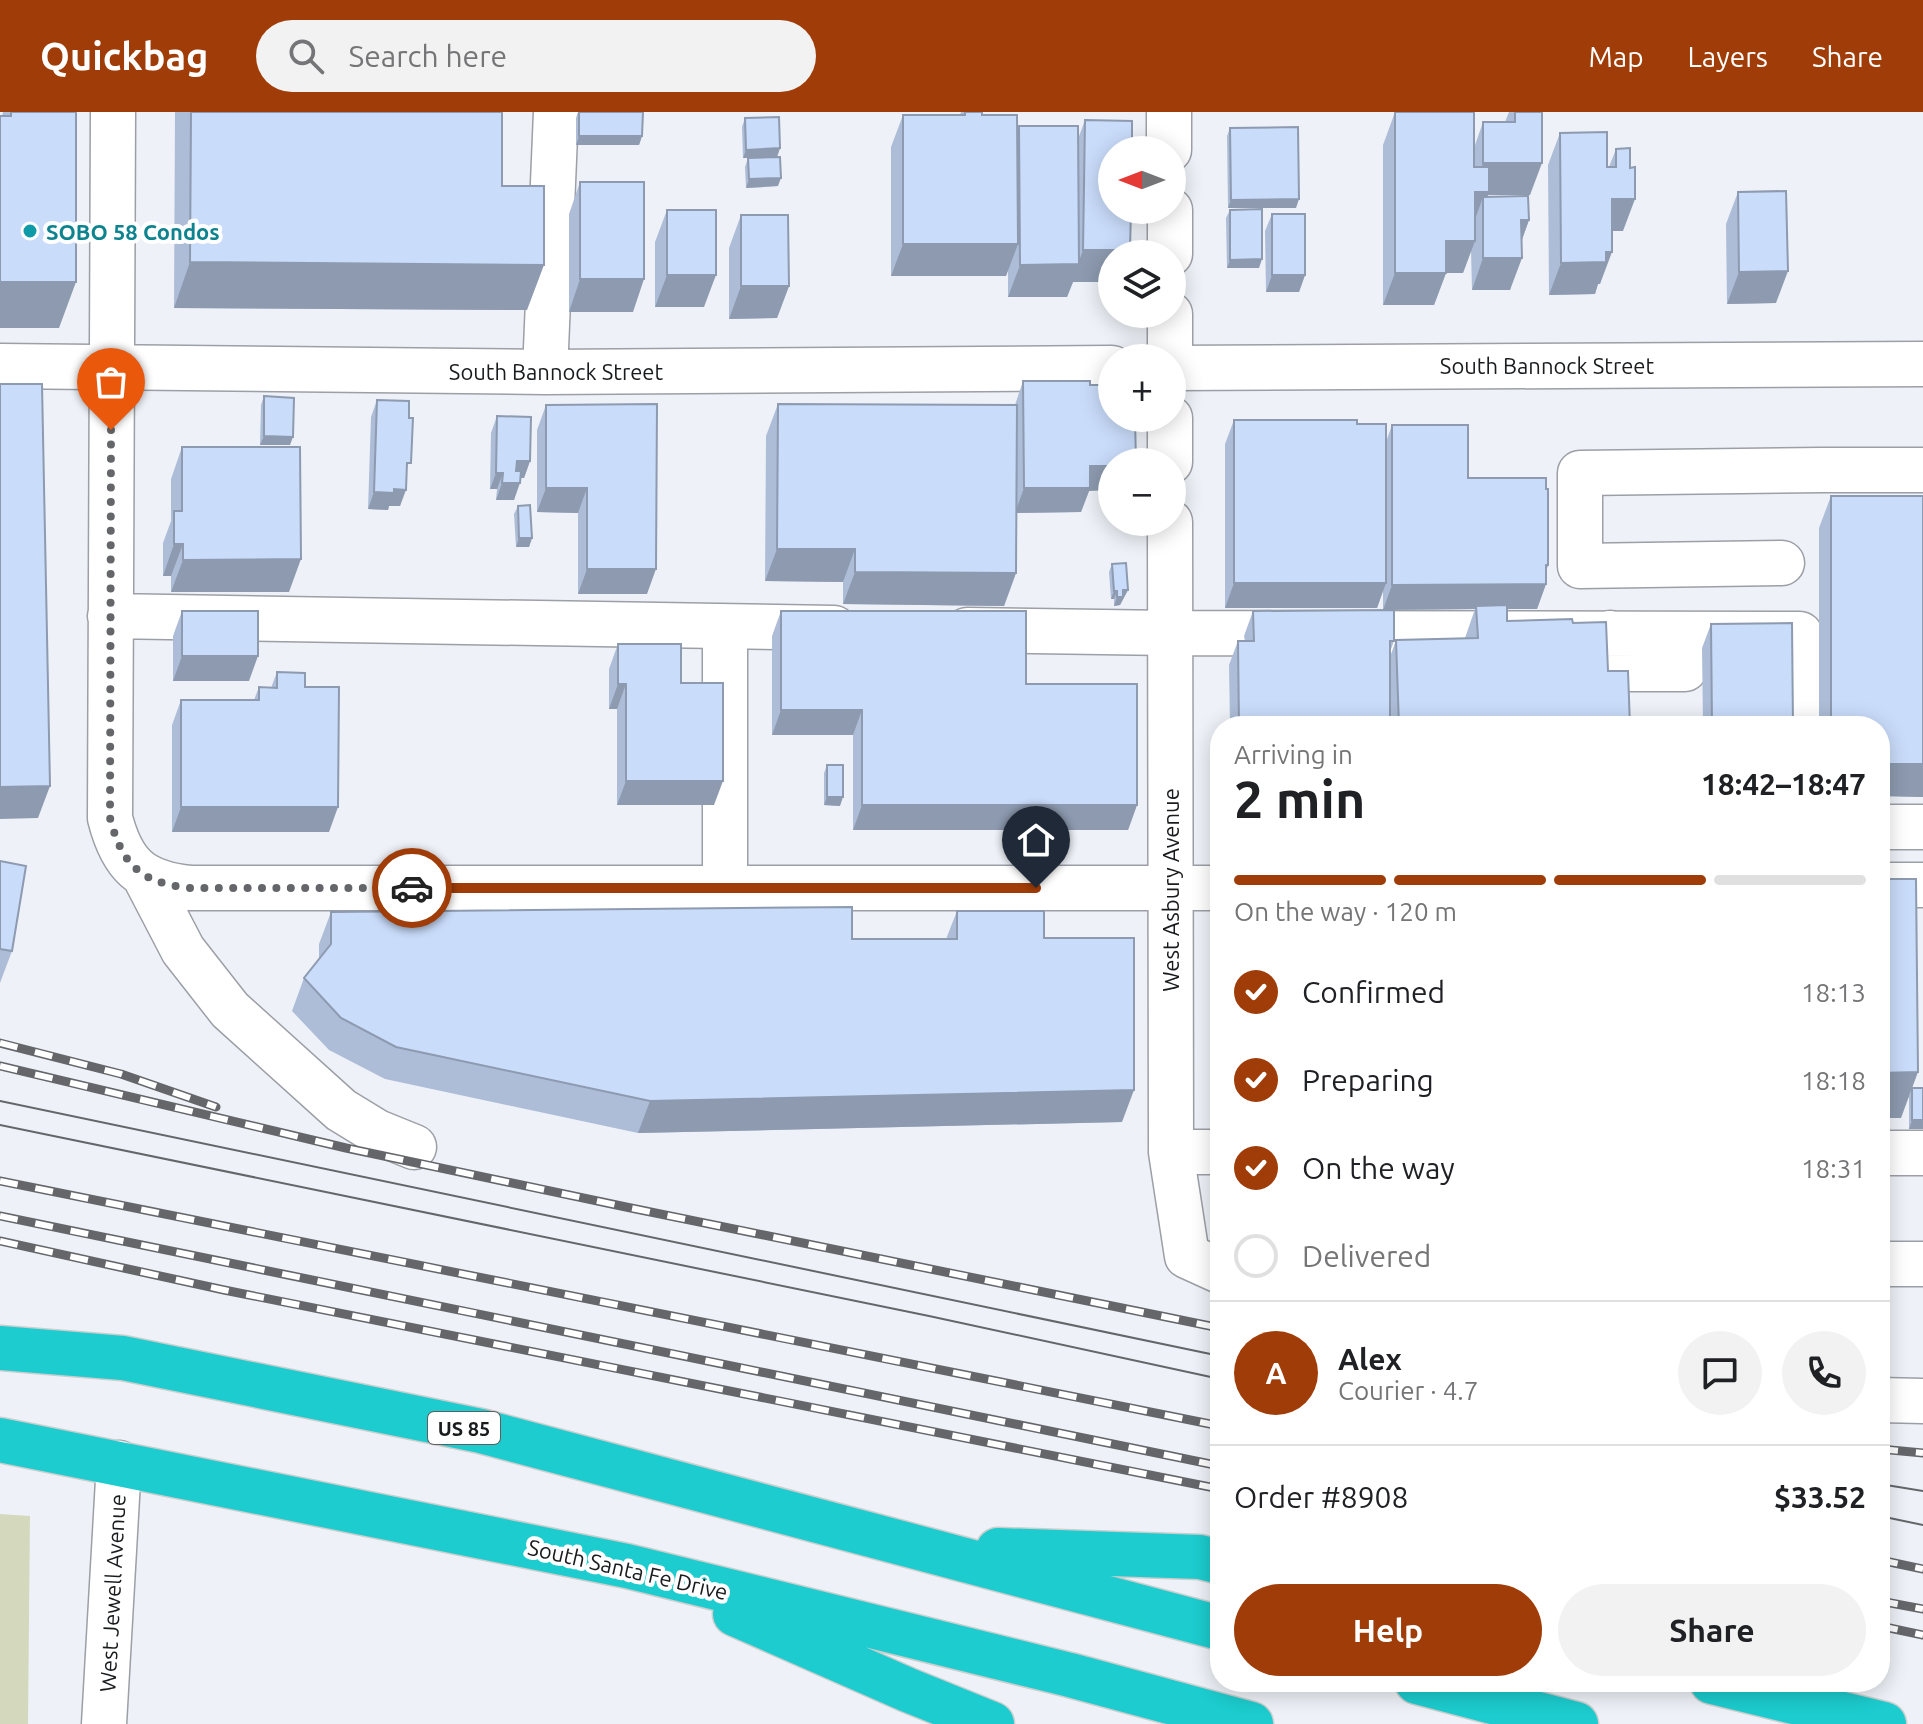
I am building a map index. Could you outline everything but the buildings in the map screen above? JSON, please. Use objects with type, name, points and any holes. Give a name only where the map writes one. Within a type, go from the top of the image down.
[{"type":"highway","name":"US 85","points":[[0,1348],[123,1358],[481,1431],[1210,1625]]},
{"type":"highway","name":"South Santa Fe Drive","points":[[0,1440],[627,1566],[1070,1675],[1251,1724]]},
{"type":"highway","points":[[919,1547],[1210,1560]]},
{"type":"highway","points":[[627,1566],[992,1724]]},
{"type":"highway","points":[[1455,1692],[1576,1724]]},
{"type":"highway","points":[[1753,1692],[1883,1724]]},
{"type":"street","points":[[113,112],[110,818],[115,841],[128,861],[145,877],[183,950],[230,1010],[341,1110],[377,1132],[414,1147]]},
{"type":"street","points":[[545,372],[556,112]]},
{"type":"street","points":[[1169,112],[1169,136]]},
{"type":"street","name":"South Bannock Street","points":[[1186,368],[1923,364]]},
{"type":"street","name":"South Bannock Street","points":[[0,366],[545,372],[1098,368]]},
{"type":"street","points":[[1782,563],[1580,566],[1580,473],[1923,470]]},
{"type":"street","name":"West Asbury Avenue","points":[[1170,536],[1171,1152],[1204,1264]]},
{"type":"street","points":[[110,616],[869,628]]},
{"type":"street","points":[[932,629],[1170,633],[1800,634],[1802,716]]},
{"type":"street","points":[[1610,633],[1609,669],[1685,669]]},
{"type":"street","points":[[725,648],[725,888]]},
{"type":"street","points":[[1890,827],[1923,827]]},
{"type":"street","points":[[145,877],[167,886],[190,888],[1210,888]]},
{"type":"street","points":[[1890,885],[1923,885]]},
{"type":"street","points":[[1171,1152],[1210,1152]]},
{"type":"street","points":[[1890,1153],[1923,1153]]},
{"type":"street","points":[[1890,1264],[1923,1264]]},
{"type":"street","points":[[1890,1400],[1923,1401]]},
{"type":"street","name":"West Jewell Avenue","points":[[104,1724],[119,1463]]},
{"type":"green space","points":[[0,1514],[30,1516],[28,1724],[0,1724]]},
{"type":"tram line","points":[[0,1101],[1210,1354]]},
{"type":"tram line","points":[[0,1125],[1210,1377]]},
{"type":"tram line","points":[[1890,1486],[1923,1491]]},
{"type":"tram line","points":[[1890,1518],[1923,1525]]},
{"type":"railway","points":[[0,1043],[121,1074],[216,1107]]},
{"type":"railway","points":[[0,1066],[346,1148],[1210,1326]]},
{"type":"railway","points":[[0,1181],[1210,1424]]},
{"type":"railway","points":[[0,1216],[1210,1464]]},
{"type":"railway","points":[[0,1241],[224,1290],[1210,1487]]},
{"type":"railway","points":[[1890,1450],[1923,1453]]},
{"type":"railway","points":[[1890,1562],[1923,1569]]},
{"type":"railway","points":[[1890,1603],[1923,1609]]},
{"type":"railway","points":[[1890,1628],[1923,1635]]},
{"type":"way so far","points":[[111,430],[110,818],[115,841],[128,861],[145,877],[167,886],[412,888]]},
{"type":"place","name":"SOBO 58 Condos","points":[[30,231]]},
{"type":"route","points":[[412,888],[1036,888]]}]
